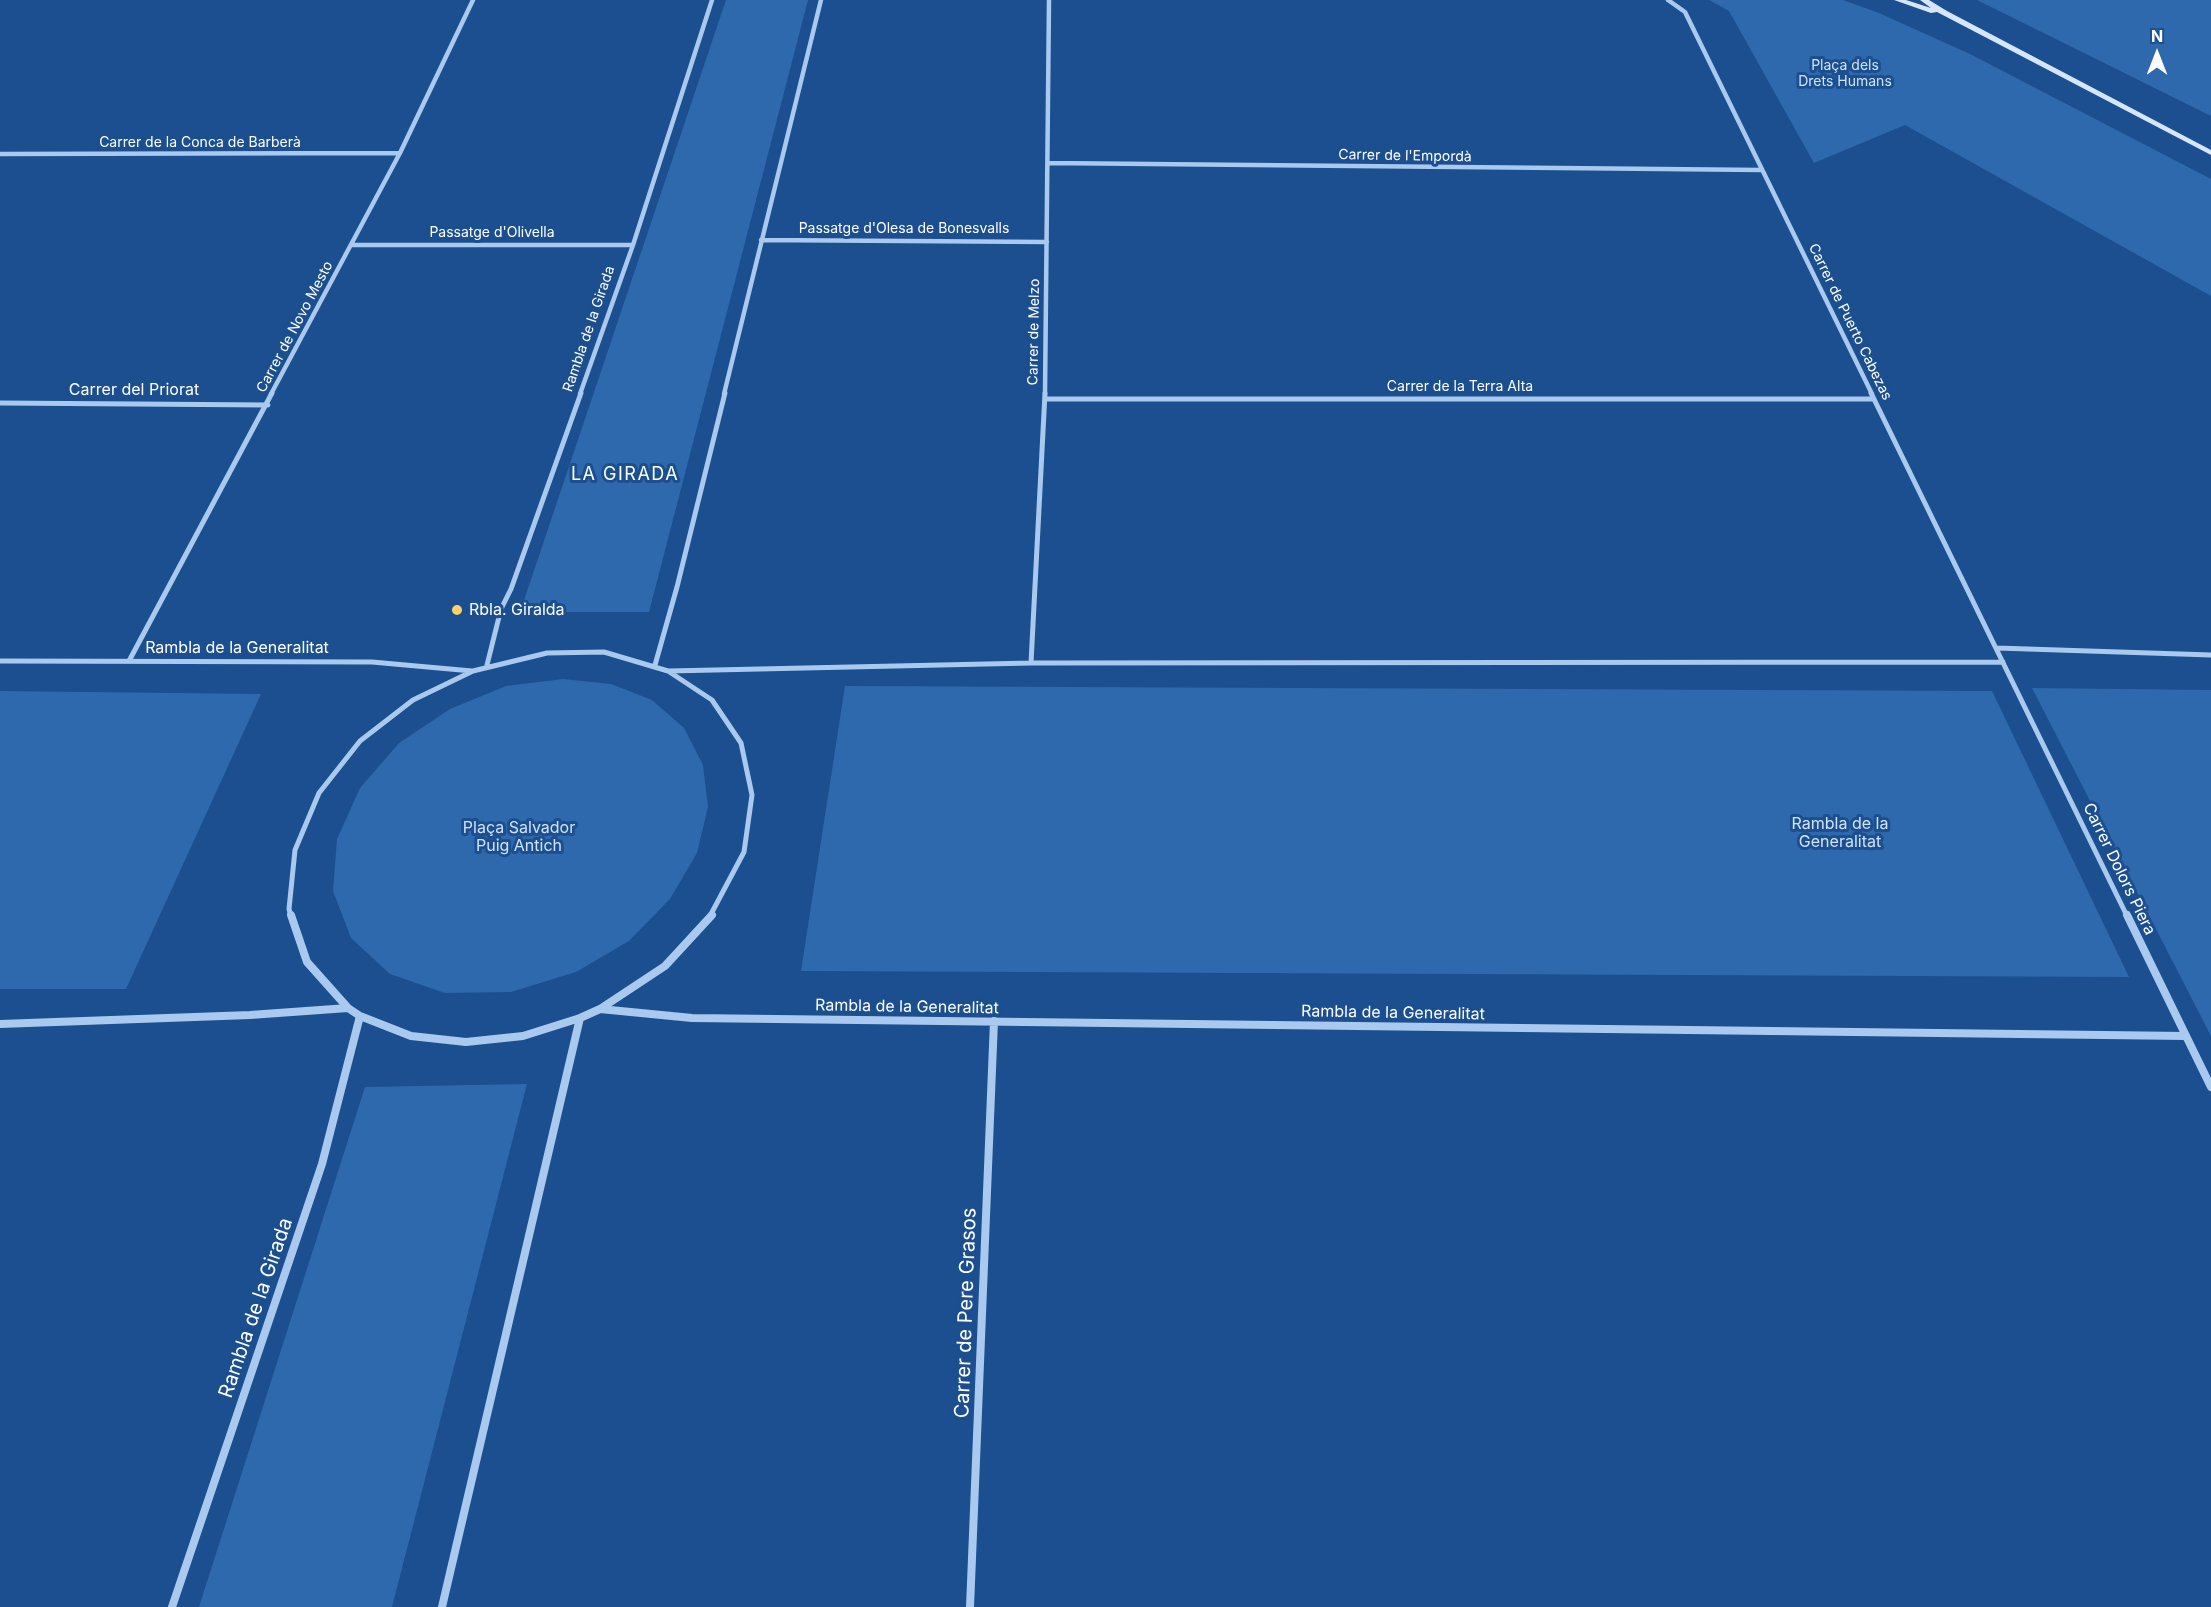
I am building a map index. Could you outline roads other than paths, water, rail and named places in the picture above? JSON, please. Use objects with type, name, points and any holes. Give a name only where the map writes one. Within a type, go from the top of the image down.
[{"type":"street","name":"Carrer de Novo Mesto","points":[[129,661],[268,405],[400,153],[473,0]]},
{"type":"street","name":"Rambla de la Girada","points":[[487,666],[501,609],[515,578],[633,244],[712,0]]},
{"type":"street","points":[[655,666],[677,587],[821,0]]},
{"type":"street","name":"Carrer de Melzo","points":[[1031,663],[1045,399],[1049,0]]},
{"type":"street","name":"Carrer de Puerto Cabezas","points":[[1668,0],[1685,12],[2003,662]]},
{"type":"street","points":[[1898,0],[1944,13]]},
{"type":"street","points":[[1924,0],[1944,13],[2211,153]]},
{"type":"street","name":"Carrer de la Conca de Barberà","points":[[0,154],[400,153]]},
{"type":"street","name":"Carrer de l'Empordà","points":[[1048,163],[1762,170]]},
{"type":"street","name":"Passatge d'Olesa de Bonesvalls","points":[[761,240],[1047,242]]},
{"type":"street","name":"Passatge d'Olivella","points":[[352,244],[633,244]]},
{"type":"street","name":"Carrer de la Terra Alta","points":[[1045,399],[1874,399]]},
{"type":"street","name":"Carrer del Priorat","points":[[0,403],[268,405]]},
{"type":"street","points":[[1996,648],[2211,655]]},
{"type":"street","points":[[604,652],[655,666],[669,671],[712,700],[741,743],[752,795],[744,852],[715,911],[665,966],[600,1009],[524,1036],[466,1042],[411,1036],[360,1016],[348,1008],[306,962],[289,909],[295,850],[319,793],[360,741],[413,700],[487,666],[547,653],[604,652]]},
{"type":"street","name":"Rambla de la Generalitat","points":[[0,661],[372,662],[473,671]]},
{"type":"street","points":[[669,671],[1031,663],[2003,662]]},
{"type":"street","name":"Carrer Dolors Piera","points":[[2003,662],[2211,1087]]},
{"type":"street","points":[[0,1024],[250,1015],[348,1008]]},
{"type":"street","name":"Rambla de la Generalitat","points":[[600,1009],[692,1018],[2186,1036]]},
{"type":"street","name":"Rambla de la Girada","points":[[172,1607],[322,1164],[360,1016]]},
{"type":"street","points":[[442,1607],[580,1018]]},
{"type":"street","name":"Carrer de Pere Grasos","points":[[970,1607],[994,1021]]},
{"type":"place","name":"Rbla. Giralda","points":[[457,610]]},
{"type":"district","name":"LA GIRADA","points":[[625,475]]},
{"type":"park label","name":"Plaça dels Drets Humans","points":[[1845,74]]},
{"type":"park label","name":"Plaça Salvador Puig Antich","points":[[519,837]]}]
